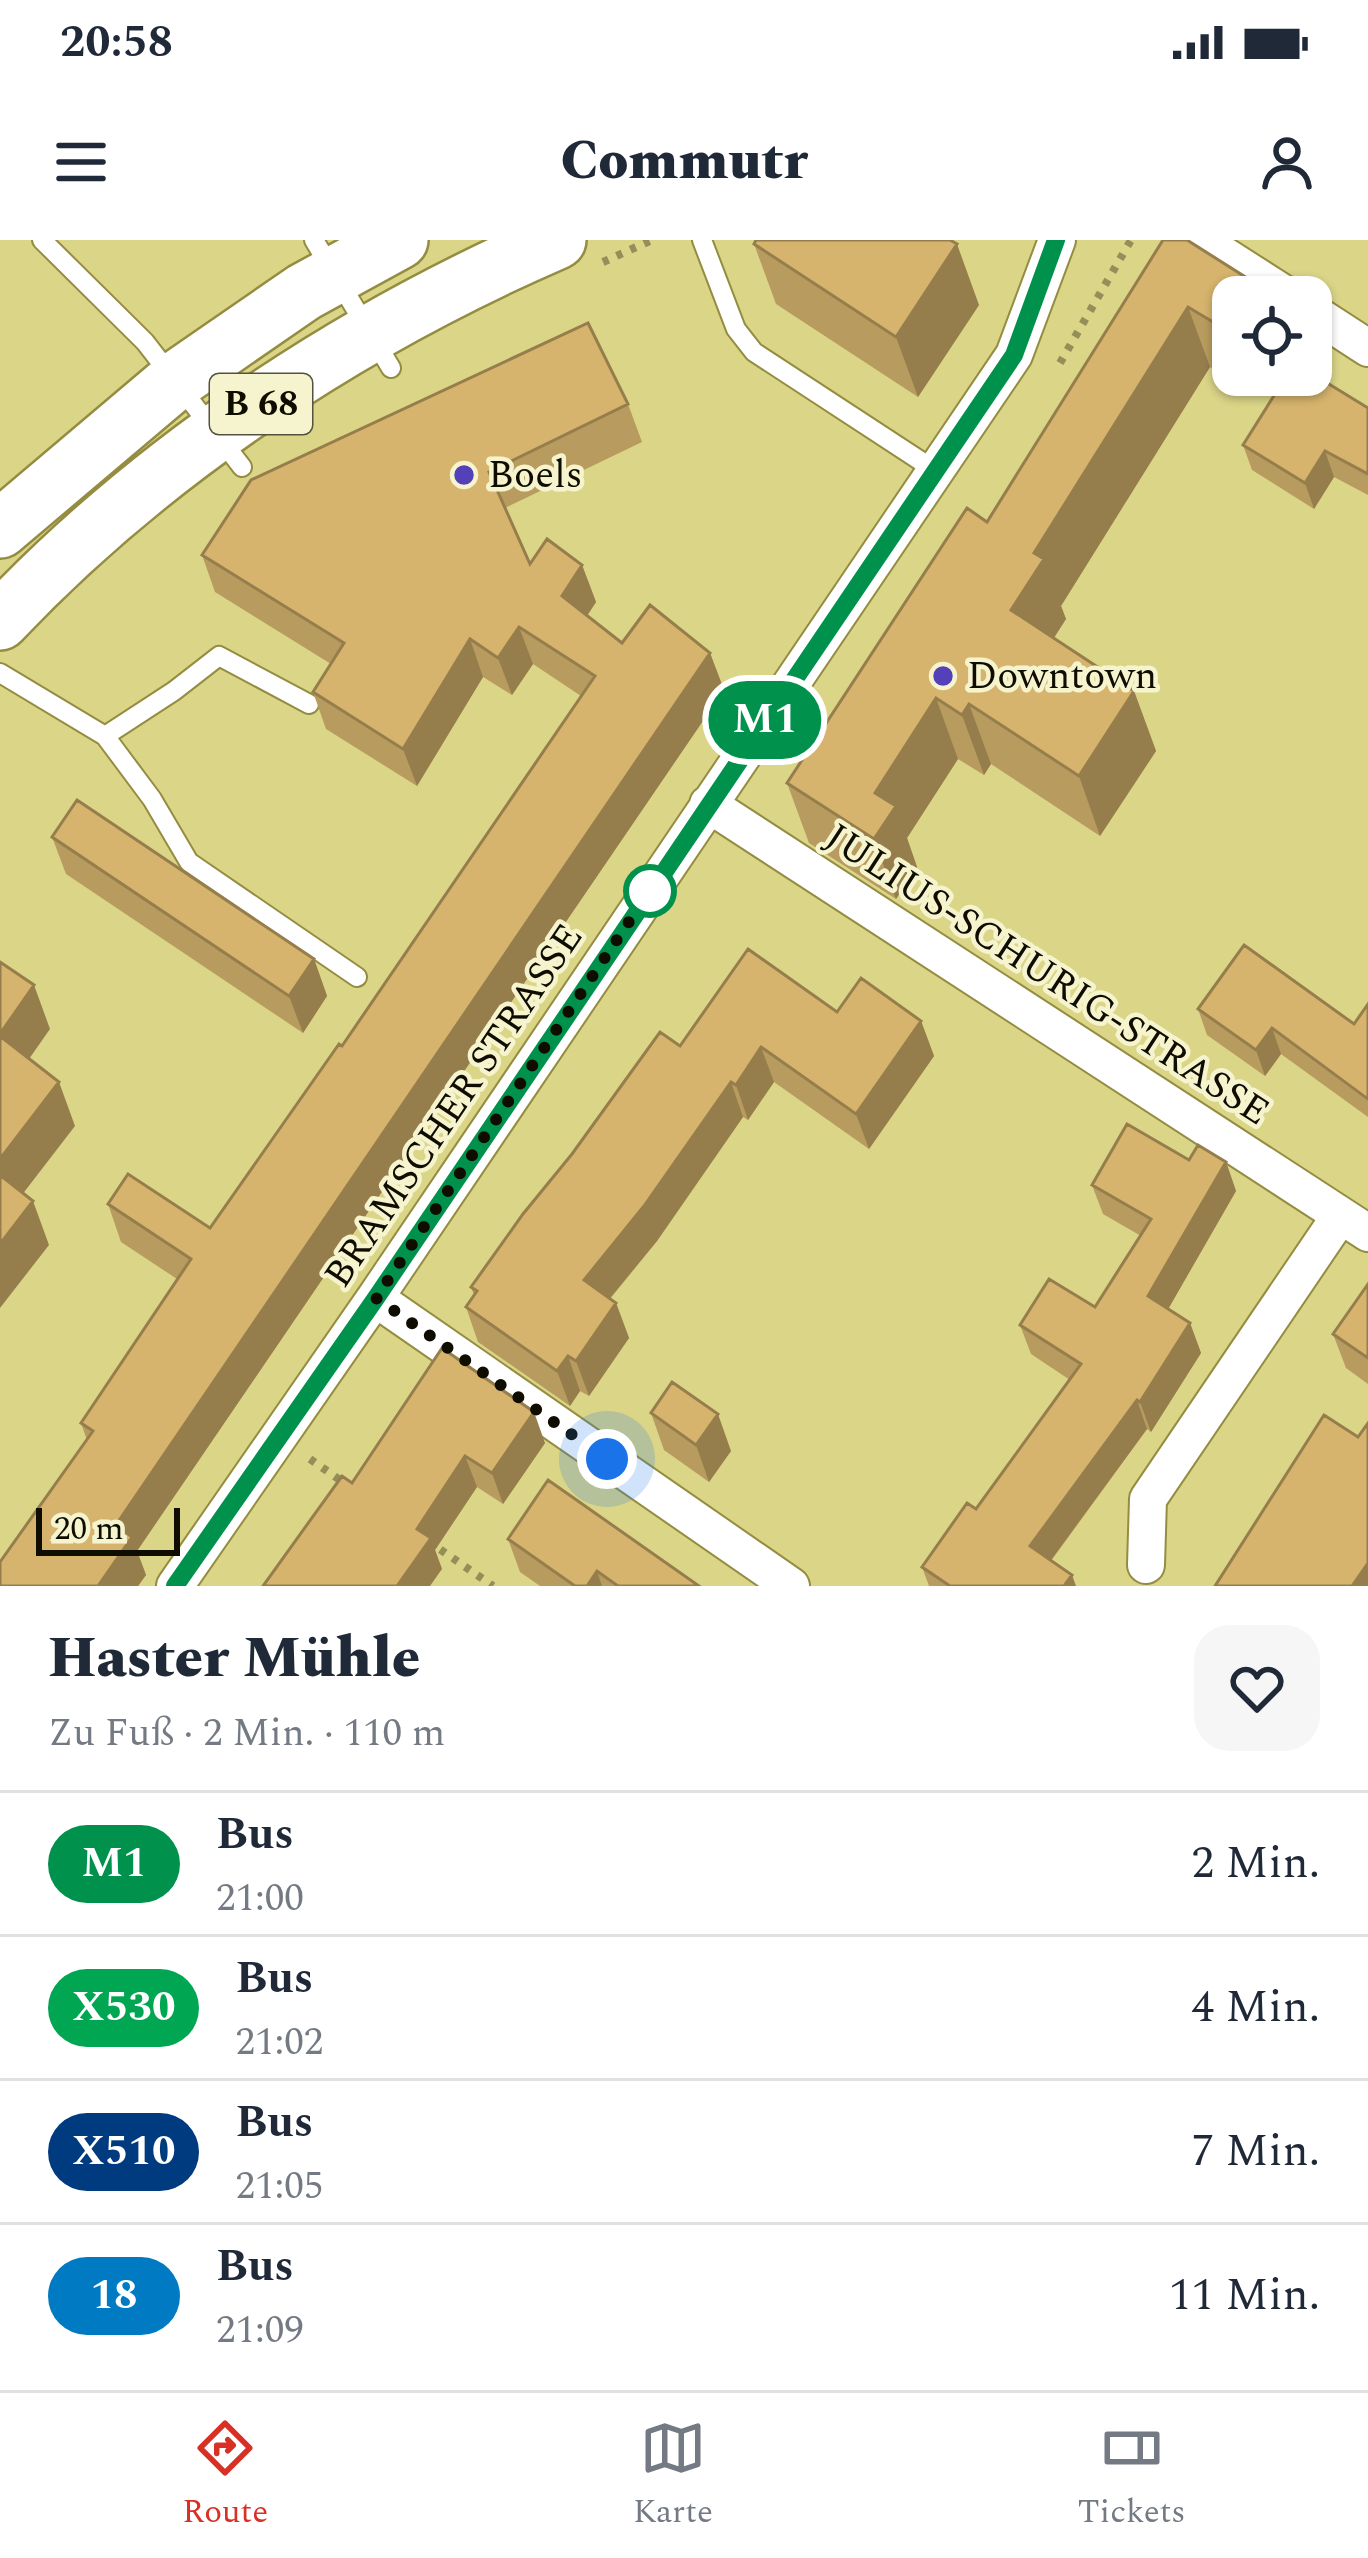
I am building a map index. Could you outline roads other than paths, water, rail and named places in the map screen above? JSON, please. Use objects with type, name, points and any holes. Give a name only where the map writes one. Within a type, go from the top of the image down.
[{"type":"main road","name":"B 68","points":[[0,529],[325,257],[399,240]]},
{"type":"main road","name":"B 68","points":[[0,621],[43,575],[230,451],[331,356],[381,351],[491,269],[557,240]]},
{"type":"street","name":"BRAMSCHER STRASSE","points":[[175,1586],[376,1298],[1014,355],[1057,240]]},
{"type":"street","points":[[1200,240],[1256,276]]},
{"type":"street","points":[[1332,325],[1368,348]]},
{"type":"street","name":"JULIUS-SCHURIG-STRASSE","points":[[708,804],[1354,1225],[1148,1499],[1146,1565]]},
{"type":"street","points":[[376,1298],[790,1586]]},
{"type":"lane","points":[[42,240],[105,299],[230,451]]},
{"type":"lane","points":[[702,240],[736,329],[754,352],[936,471]]},
{"type":"lane","points":[[325,257],[381,351]]},
{"type":"lane","points":[[105,736],[220,656],[310,704]]},
{"type":"lane","points":[[0,673],[105,736],[152,799],[189,862],[357,977]]},
{"type":"place","name":"Boels","points":[[464,475]]},
{"type":"place","name":"Downtown","points":[[943,676]]}]
